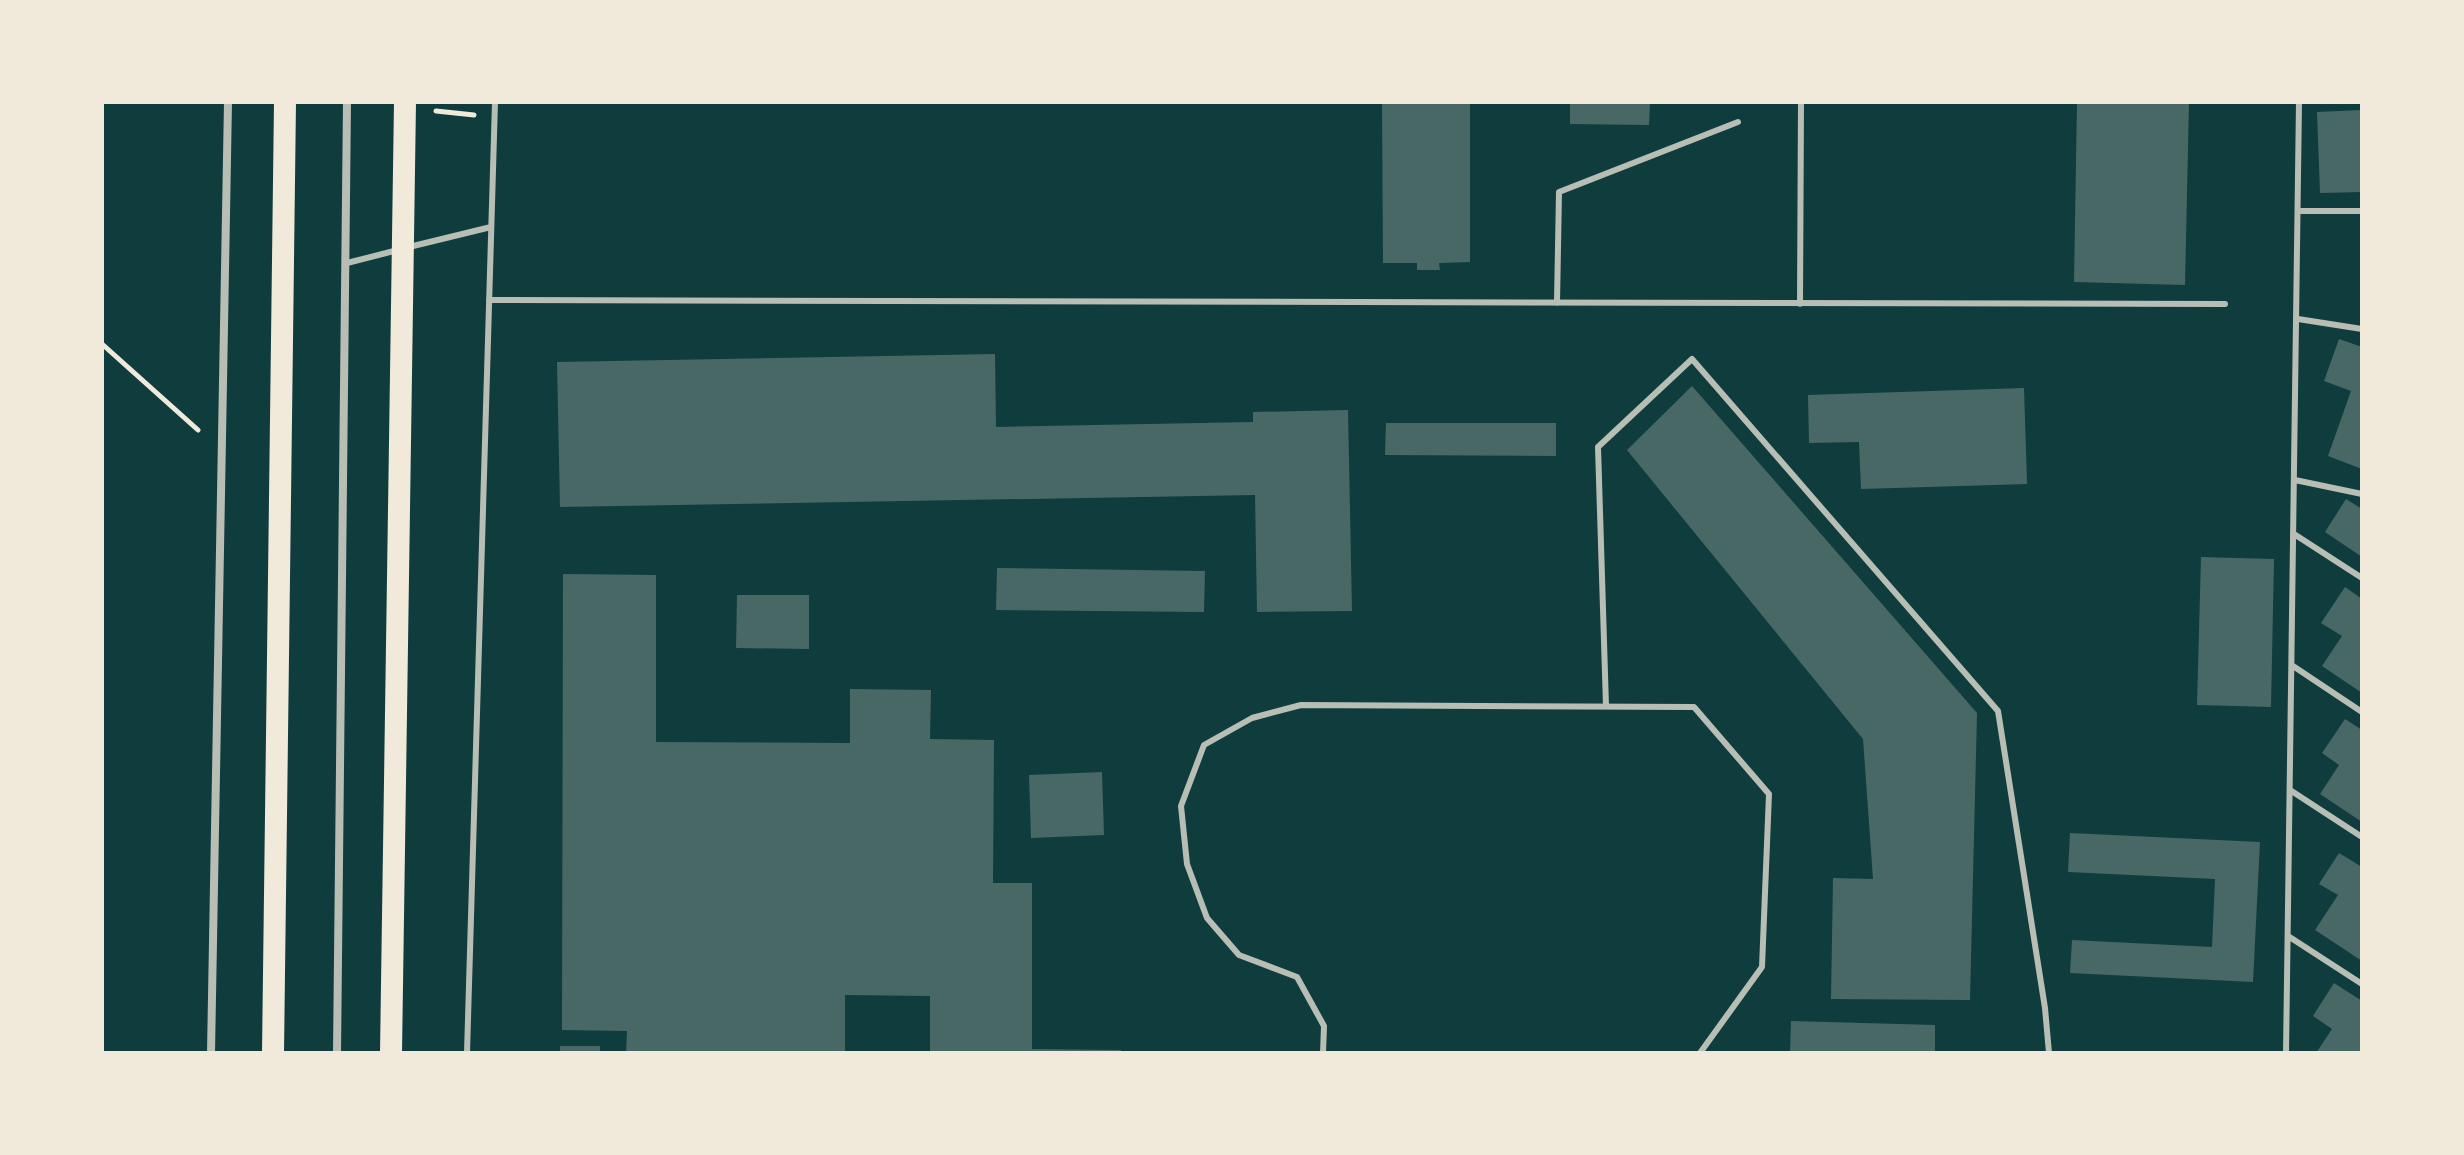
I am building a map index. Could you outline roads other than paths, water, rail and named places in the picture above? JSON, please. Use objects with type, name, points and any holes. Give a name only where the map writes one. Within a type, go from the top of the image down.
[{"type":"highway","points":[[273,1053],[285,102]]},
{"type":"highway","points":[[391,1053],[405,105]]},
{"type":"street","points":[[211,1053],[228,102]]},
{"type":"street","points":[[337,1053],[347,102]]},
{"type":"lane","points":[[467,1053],[495,102]]},
{"type":"lane","points":[[1800,304],[1801,102]]},
{"type":"lane","points":[[2286,1053],[2299,102]]},
{"type":"lane","points":[[1557,303],[1559,192],[1738,122]]},
{"type":"lane","points":[[2299,211],[2362,211]]},
{"type":"lane","points":[[347,263],[491,227]]},
{"type":"lane","points":[[489,300],[2225,304]]},
{"type":"lane","points":[[2298,319],[2362,329]]},
{"type":"lane","points":[[1606,706],[1598,447],[1692,359],[1998,711],[2049,1053]]},
{"type":"lane","points":[[2295,480],[2362,494]]},
{"type":"lane","points":[[2294,534],[2362,578]]},
{"type":"lane","points":[[2293,666],[2362,712]]},
{"type":"lane","points":[[1323,1053],[1324,1026],[1297,977],[1239,955],[1207,918],[1187,864],[1181,806],[1204,745],[1252,718],[1301,705],[1694,707],[1769,794],[1762,967],[1700,1053]]},
{"type":"lane","points":[[2290,790],[2362,837]]},
{"type":"lane","points":[[2288,936],[2362,984]]}]
